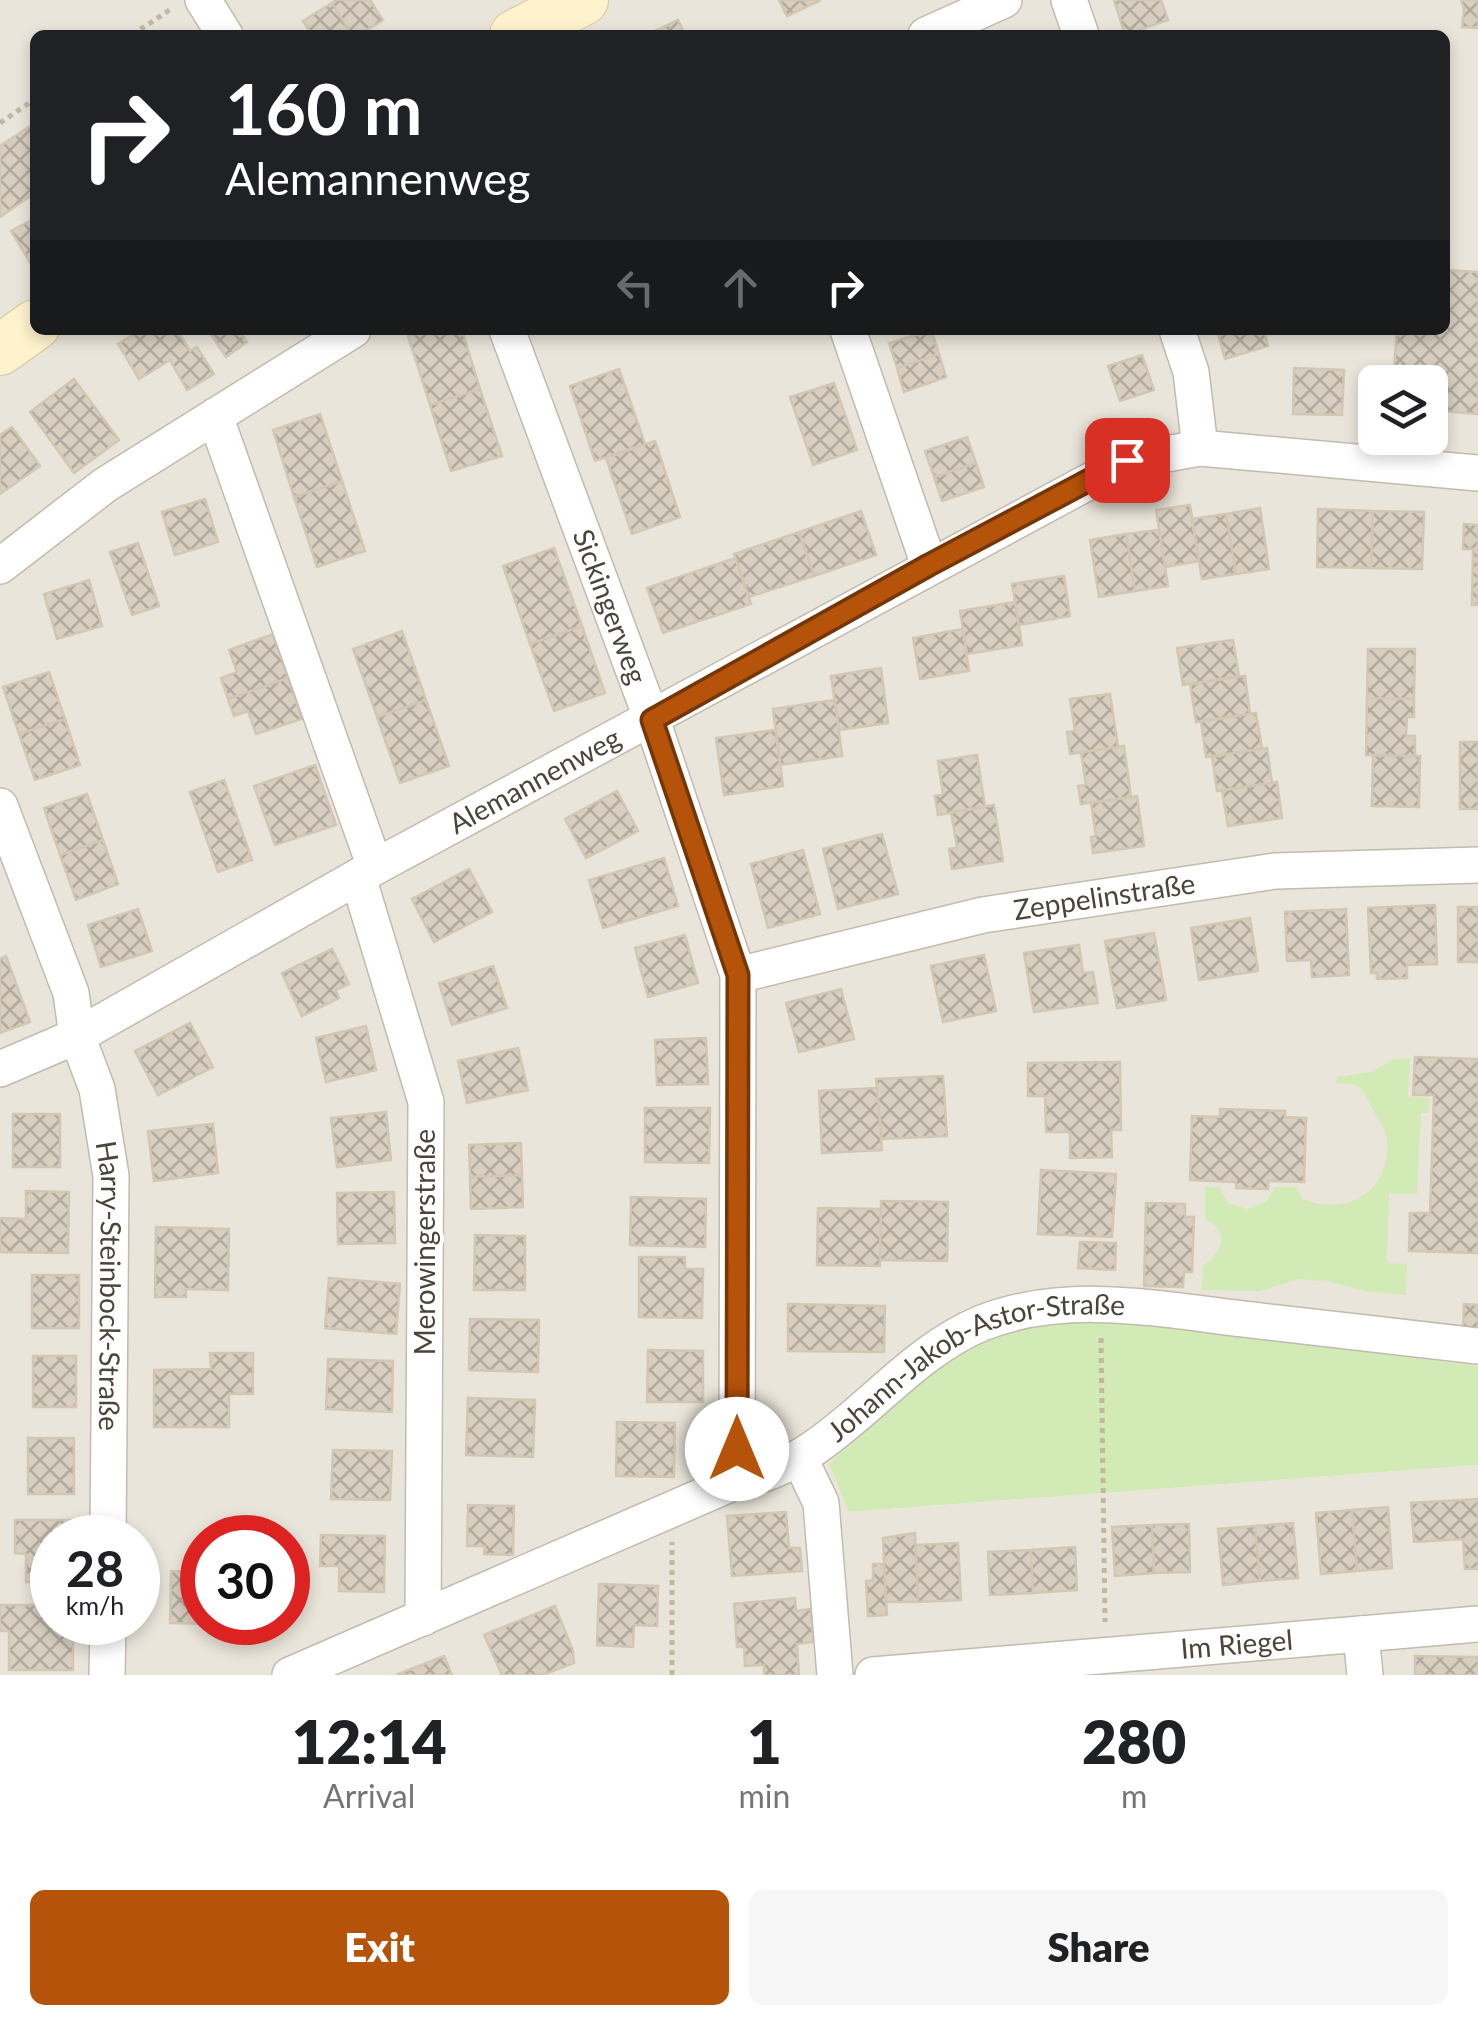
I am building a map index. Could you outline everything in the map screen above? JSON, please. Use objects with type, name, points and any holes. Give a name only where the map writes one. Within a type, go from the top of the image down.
[{"type":"street","points":[[525,30],[583,0]]},
{"type":"street","points":[[937,30],[1004,0]]},
{"type":"street","points":[[1069,0],[1079,30]]},
{"type":"street","points":[[188,4],[218,30]]},
{"type":"street","points":[[0,350],[30,329]]},
{"type":"street","points":[[0,566],[105,486],[345,335]]},
{"type":"street","name":"Sickingerweg","points":[[508,335],[652,720],[738,975],[737,1481]]},
{"type":"street","points":[[850,335],[929,565]]},
{"type":"street","points":[[1179,335],[1190,372],[1200,448]]},
{"type":"street","name":"Merowingerstraße","points":[[215,416],[366,872],[426,1102],[423,1618]]},
{"type":"street","name":"Alemannenweg","points":[[0,1069],[77,1036],[366,872],[1127,460],[1200,448],[1478,472]]},
{"type":"street","name":"Harry-Steinbock-Straße","points":[[0,806],[71,993],[77,1036],[97,1089],[111,1176],[108,1515]]},
{"type":"street","name":"Zeppelinstraße","points":[[738,975],[983,915],[1275,871],[1478,865]]},
{"type":"street","name":"Johann-Jakob-Astor-Straße","points":[[290,1675],[672,1508],[800,1460],[931,1350],[982,1323],[1054,1305],[1105,1305],[1478,1346]]},
{"type":"street","points":[[800,1460],[821,1502],[834,1675]]},
{"type":"street","name":"Im Riegel","points":[[873,1675],[1478,1624]]},
{"type":"street","points":[[1361,1634],[1364,1675]]},
{"type":"street","points":[[107,1675],[108,1645]]},
{"type":"path","points":[[141,30],[188,4]]},
{"type":"path","points":[[0,123],[30,102]]},
{"type":"path","points":[[1105,1305],[1100,1347],[1106,1654]]},
{"type":"path","points":[[672,1508],[672,1675]]},
{"type":"shaded area","points":[[0,0],[1478,0],[1478,1366],[1111,1319],[850,1512],[1478,1465],[1478,1675],[0,1675]]},
{"type":"green space","points":[[1410,1058],[1408,1097],[1429,1098],[1428,1113],[1421,1113],[1417,1194],[1389,1194],[1387,1262],[1407,1264],[1406,1295],[1300,1279],[1259,1291],[1202,1290],[1203,1266],[1221,1242],[1218,1230],[1205,1219],[1205,1187],[1219,1187],[1228,1203],[1247,1209],[1267,1201],[1275,1187],[1296,1187],[1302,1199],[1318,1204],[1334,1205],[1362,1196],[1381,1175],[1386,1136],[1362,1090],[1354,1085],[1336,1084],[1337,1077],[1371,1072],[1394,1059]]},
{"type":"green space","points":[[1048,1318],[1111,1319],[1478,1366],[1478,1465],[849,1512],[829,1464],[942,1361],[986,1336]]},
{"type":"building","points":[[370,0],[383,20],[367,30],[349,30],[332,3]]},
{"type":"building","points":[[779,0],[821,0],[787,16]]},
{"type":"building","points":[[1114,0],[1161,0],[1168,20],[1139,30],[1123,30]]},
{"type":"building","points":[[1461,0],[1478,0],[1478,28],[1462,27]]},
{"type":"building","points":[[332,3],[349,30],[309,30],[303,21]]},
{"type":"building","points":[[678,20],[683,30],[657,30]]},
{"type":"building","points":[[30,126],[30,196],[0,217],[0,146]]},
{"type":"building","points":[[30,221],[30,262],[11,231]]},
{"type":"building","points":[[1450,270],[1478,272],[1478,414],[1448,412],[1448,365],[1394,365],[1397,335],[1450,335]]},
{"type":"building","points":[[133,335],[180,335],[190,351],[197,347],[214,374],[187,390],[170,360],[139,379],[118,344]]},
{"type":"building","points":[[211,335],[242,335],[247,342],[226,357]]},
{"type":"building","points":[[464,335],[480,389],[430,405],[408,336]]},
{"type":"building","points":[[915,335],[933,335],[939,354],[897,368],[889,343]]},
{"type":"building","points":[[1218,335],[1265,335],[1268,346],[1225,359]]},
{"type":"building","points":[[939,354],[946,377],[904,392],[897,368]]},
{"type":"building","points":[[1142,355],[1154,390],[1120,401],[1108,366]]},
{"type":"building","points":[[1294,368],[1344,370],[1342,415],[1293,414]]},
{"type":"building","points":[[619,369],[645,444],[595,461],[570,386]]},
{"type":"building","points":[[74,379],[119,440],[74,473],[30,412]]},
{"type":"building","points":[[834,383],[857,450],[813,465],[790,397]]},
{"type":"building","points":[[480,389],[502,456],[451,471],[430,405]]},
{"type":"building","points":[[320,414],[342,481],[294,497],[273,430]]},
{"type":"building","points":[[12,427],[40,466],[0,494],[0,435]]},
{"type":"building","points":[[967,437],[976,463],[934,477],[925,451]]},
{"type":"building","points":[[655,441],[680,517],[632,534],[606,458]]},
{"type":"building","points":[[976,463],[984,487],[942,501],[934,477]]},
{"type":"building","points":[[342,481],[365,551],[317,567],[294,497]]},
{"type":"building","points":[[205,499],[218,542],[175,555],[162,512]]},
{"type":"building","points":[[1190,505],[1199,561],[1165,567],[1156,510]]},
{"type":"building","points":[[1260,508],[1269,569],[1236,574],[1226,514]]},
{"type":"building","points":[[1318,509],[1373,511],[1371,568],[1317,567]]},
{"type":"building","points":[[861,511],[876,555],[814,576],[799,532]]},
{"type":"building","points":[[1373,511],[1424,512],[1422,569],[1371,568]]},
{"type":"building","points":[[1226,514],[1236,574],[1202,579],[1192,519]]},
{"type":"building","points":[[1464,524],[1478,525],[1478,605],[1472,605],[1473,549],[1463,549]]},
{"type":"building","points":[[1159,530],[1168,586],[1135,591],[1126,534]]},
{"type":"building","points":[[799,532],[814,576],[749,597],[734,554]]},
{"type":"building","points":[[1126,534],[1135,591],[1099,597],[1090,540]]},
{"type":"building","points":[[138,543],[159,606],[132,615],[110,552]]},
{"type":"building","points":[[554,548],[582,626],[530,644],[503,566]]},
{"type":"building","points":[[735,558],[751,604],[663,633],[647,588]]},
{"type":"building","points":[[1064,576],[1070,616],[1019,625],[1012,584]]},
{"type":"building","points":[[89,580],[102,626],[57,639],[44,594]]},
{"type":"building","points":[[1015,602],[1022,645],[967,654],[960,611]]},
{"type":"building","points":[[582,626],[605,693],[554,711],[530,644]]},
{"type":"building","points":[[963,629],[969,671],[920,679],[913,638]]},
{"type":"building","points":[[402,631],[426,700],[377,717],[353,649]]},
{"type":"building","points":[[273,634],[288,678],[228,699],[221,678],[237,672],[229,650]]},
{"type":"building","points":[[1233,640],[1239,676],[1183,685],[1177,648]]},
{"type":"building","points":[[1368,649],[1415,649],[1414,699],[1367,698]]},
{"type":"building","points":[[881,668],[888,723],[839,730],[831,676]]},
{"type":"building","points":[[49,672],[65,719],[19,734],[3,687]]},
{"type":"building","points":[[1245,676],[1250,714],[1196,722],[1190,684]]},
{"type":"building","points":[[288,678],[302,719],[256,734],[248,711],[234,716],[228,699]]},
{"type":"building","points":[[1110,694],[1118,747],[1070,754],[1067,732],[1075,731],[1070,699]]},
{"type":"building","points":[[1367,698],[1414,699],[1414,717],[1407,717],[1406,736],[1415,736],[1415,756],[1366,755]]},
{"type":"building","points":[[426,700],[449,766],[400,783],[377,717]]},
{"type":"building","points":[[835,700],[842,756],[780,765],[773,709]]},
{"type":"building","points":[[1256,713],[1262,749],[1206,757],[1201,721]]},
{"type":"building","points":[[65,719],[80,765],[35,780],[19,734]]},
{"type":"building","points":[[776,730],[783,786],[724,795],[716,738]]},
{"type":"building","points":[[1460,742],[1478,742],[1478,809],[1460,809]]},
{"type":"building","points":[[1124,746],[1131,797],[1081,804],[1078,786],[1086,785],[1081,752]]},
{"type":"building","points":[[1267,748],[1272,783],[1217,791],[1212,756]]},
{"type":"building","points":[[977,755],[985,807],[938,815],[935,796],[943,794],[938,761]]},
{"type":"building","points":[[1373,755],[1420,756],[1419,807],[1372,806]]},
{"type":"building","points":[[315,765],[336,825],[275,845],[254,786]]},
{"type":"building","points":[[224,780],[252,860],[218,872],[190,792]]},
{"type":"building","points":[[1277,782],[1282,818],[1228,826],[1222,790]]},
{"type":"building","points":[[617,791],[638,831],[586,858],[565,819]]},
{"type":"building","points":[[87,794],[103,840],[60,855],[44,808]]},
{"type":"building","points":[[1137,796],[1144,846],[1093,853],[1091,837],[1096,836],[1091,803]]},
{"type":"building","points":[[994,805],[1003,861],[952,869],[949,849],[957,847],[951,812]]},
{"type":"building","points":[[882,834],[898,894],[838,909],[823,849]]},
{"type":"building","points":[[103,840],[118,884],[76,900],[60,855]]},
{"type":"building","points":[[803,850],[820,914],[768,928],[751,864]]},
{"type":"building","points":[[664,858],[678,906],[603,928],[589,880]]},
{"type":"building","points":[[469,869],[492,912],[434,942],[412,899]]},
{"type":"building","points":[[1435,905],[1437,964],[1407,965],[1407,978],[1377,979],[1377,973],[1371,973],[1368,908]]},
{"type":"building","points":[[1458,907],[1478,907],[1478,962],[1458,962]]},
{"type":"building","points":[[138,909],[152,951],[101,967],[88,925]]},
{"type":"building","points":[[1346,909],[1349,975],[1312,977],[1311,960],[1287,961],[1285,912]]},
{"type":"building","points":[[1250,918],[1258,971],[1199,980],[1191,928]]},
{"type":"building","points":[[1154,933],[1166,1000],[1117,1008],[1105,941]]},
{"type":"building","points":[[685,935],[698,983],[648,997],[635,948]]},
{"type":"building","points":[[1079,945],[1083,973],[1093,972],[1098,1003],[1034,1012],[1024,953]]},
{"type":"building","points":[[332,949],[349,984],[336,990],[339,998],[302,1016],[282,973]]},
{"type":"building","points":[[984,955],[996,1011],[943,1022],[931,966]]},
{"type":"building","points":[[6,956],[30,1022],[0,1033],[0,959]]},
{"type":"building","points":[[493,966],[507,1008],[452,1025],[439,983]]},
{"type":"building","points":[[841,989],[854,1039],[799,1052],[786,1003]]},
{"type":"building","points":[[190,1023],[213,1067],[158,1095],[135,1051]]},
{"type":"building","points":[[366,1026],[376,1070],[326,1082],[316,1038]]},
{"type":"building","points":[[706,1038],[708,1084],[657,1085],[655,1040]]},
{"type":"building","points":[[518,1048],[528,1090],[467,1103],[458,1061]]},
{"type":"building","points":[[1415,1057],[1478,1059],[1478,1253],[1409,1251],[1410,1213],[1430,1213],[1434,1095],[1413,1095]]},
{"type":"building","points":[[1120,1062],[1121,1130],[1111,1130],[1112,1157],[1070,1158],[1070,1132],[1046,1132],[1045,1096],[1028,1096],[1028,1063]]},
{"type":"building","points":[[943,1076],[947,1136],[882,1139],[876,1079]]},
{"type":"building","points":[[877,1088],[882,1150],[822,1153],[819,1091]]},
{"type":"building","points":[[645,1108],[710,1108],[709,1163],[645,1162]]},
{"type":"building","points":[[1220,1109],[1285,1111],[1285,1117],[1306,1118],[1304,1182],[1268,1181],[1268,1189],[1236,1188],[1236,1182],[1190,1180],[1192,1116],[1220,1117]]},
{"type":"building","points":[[386,1112],[391,1160],[337,1167],[331,1118]]},
{"type":"building","points":[[13,1114],[60,1114],[60,1167],[13,1167]]},
{"type":"building","points":[[213,1124],[218,1173],[154,1181],[148,1131]]},
{"type":"building","points":[[521,1143],[522,1175],[470,1177],[469,1145]]},
{"type":"building","points":[[1041,1170],[1116,1174],[1112,1237],[1038,1234]]},
{"type":"building","points":[[522,1175],[523,1207],[471,1209],[470,1177]]},
{"type":"building","points":[[26,1191],[69,1192],[68,1253],[0,1252],[0,1218],[26,1219]]},
{"type":"building","points":[[394,1192],[395,1243],[338,1244],[337,1193]]},
{"type":"building","points":[[631,1197],[706,1199],[705,1247],[630,1245]]},
{"type":"building","points":[[881,1201],[948,1202],[947,1261],[880,1260]]},
{"type":"building","points":[[1146,1203],[1185,1204],[1185,1217],[1194,1217],[1192,1272],[1184,1272],[1183,1287],[1144,1286]]},
{"type":"building","points":[[818,1208],[881,1209],[880,1266],[817,1265]]},
{"type":"building","points":[[156,1227],[229,1229],[228,1290],[186,1289],[186,1297],[155,1297]]},
{"type":"building","points":[[475,1235],[525,1236],[525,1290],[474,1290]]},
{"type":"building","points":[[1080,1242],[1116,1243],[1115,1270],[1078,1268]]},
{"type":"building","points":[[639,1257],[685,1257],[685,1269],[703,1269],[702,1318],[639,1317]]},
{"type":"building","points":[[32,1275],[79,1275],[79,1328],[32,1328]]},
{"type":"building","points":[[329,1278],[400,1284],[396,1334],[325,1328]]},
{"type":"building","points":[[788,1304],[885,1306],[884,1352],[788,1351]]},
{"type":"building","points":[[1464,1304],[1478,1305],[1478,1329],[1463,1329]]},
{"type":"building","points":[[470,1319],[539,1320],[538,1372],[469,1370]]},
{"type":"building","points":[[648,1350],[703,1351],[703,1402],[647,1402]]},
{"type":"building","points":[[210,1353],[253,1353],[253,1394],[229,1394],[229,1427],[154,1427],[154,1370],[211,1369]]},
{"type":"building","points":[[33,1356],[76,1356],[76,1407],[33,1407]]},
{"type":"building","points":[[328,1359],[393,1361],[392,1412],[326,1409]]},
{"type":"building","points":[[468,1398],[535,1400],[533,1457],[466,1455]]},
{"type":"building","points":[[617,1422],[675,1423],[674,1477],[616,1476]]},
{"type":"building","points":[[28,1438],[74,1438],[74,1494],[28,1494]]},
{"type":"building","points":[[333,1450],[392,1451],[390,1500],[331,1499]]},
{"type":"building","points":[[1478,1499],[1478,1569],[1465,1569],[1463,1539],[1414,1542],[1411,1503]]},
{"type":"building","points":[[468,1505],[514,1506],[513,1555],[484,1554],[485,1546],[467,1546]]},
{"type":"building","points":[[1388,1507],[1392,1568],[1357,1571],[1352,1510]]},
{"type":"building","points":[[1352,1510],[1357,1571],[1321,1574],[1316,1513]]},
{"type":"building","points":[[786,1512],[789,1548],[800,1548],[802,1571],[732,1576],[727,1516]]},
{"type":"building","points":[[15,1520],[30,1520],[30,1582],[26,1582],[26,1554],[15,1553]]},
{"type":"building","points":[[1293,1523],[1298,1578],[1260,1581],[1255,1526]]},
{"type":"building","points":[[1189,1524],[1190,1572],[1154,1573],[1152,1525]]},
{"type":"building","points":[[1152,1525],[1154,1573],[1115,1576],[1112,1527]]},
{"type":"building","points":[[1255,1526],[1260,1581],[1223,1585],[1218,1529]]},
{"type":"building","points":[[915,1533],[918,1602],[886,1602],[883,1538]]},
{"type":"building","points":[[321,1535],[385,1536],[384,1592],[339,1591],[339,1566],[320,1566]]},
{"type":"building","points":[[958,1543],[961,1600],[918,1602],[916,1545]]},
{"type":"building","points":[[1075,1547],[1077,1590],[1033,1593],[1031,1550]]},
{"type":"building","points":[[1031,1550],[1033,1593],[990,1595],[988,1552]]},
{"type":"building","points":[[873,1564],[884,1564],[887,1615],[868,1616],[866,1581],[873,1580]]},
{"type":"building","points":[[171,1571],[180,1571],[180,1623],[170,1623]]},
{"type":"building","points":[[599,1584],[658,1586],[657,1626],[634,1625],[633,1647],[597,1645]]},
{"type":"building","points":[[795,1598],[796,1611],[811,1609],[813,1642],[797,1644],[799,1675],[764,1675],[764,1665],[745,1666],[744,1647],[737,1647],[734,1604]]},
{"type":"building","points":[[0,1605],[30,1605],[30,1645],[73,1645],[73,1670],[9,1670],[9,1631],[0,1631]]},
{"type":"building","points":[[555,1606],[574,1663],[543,1675],[502,1675],[484,1635]]},
{"type":"building","points":[[444,1656],[452,1675],[396,1675]]},
{"type":"building","points":[[1415,1656],[1478,1657],[1478,1675],[1415,1675]]},
{"type":"route","points":[[737,1449],[738,975],[652,720],[1127,460]]}]
